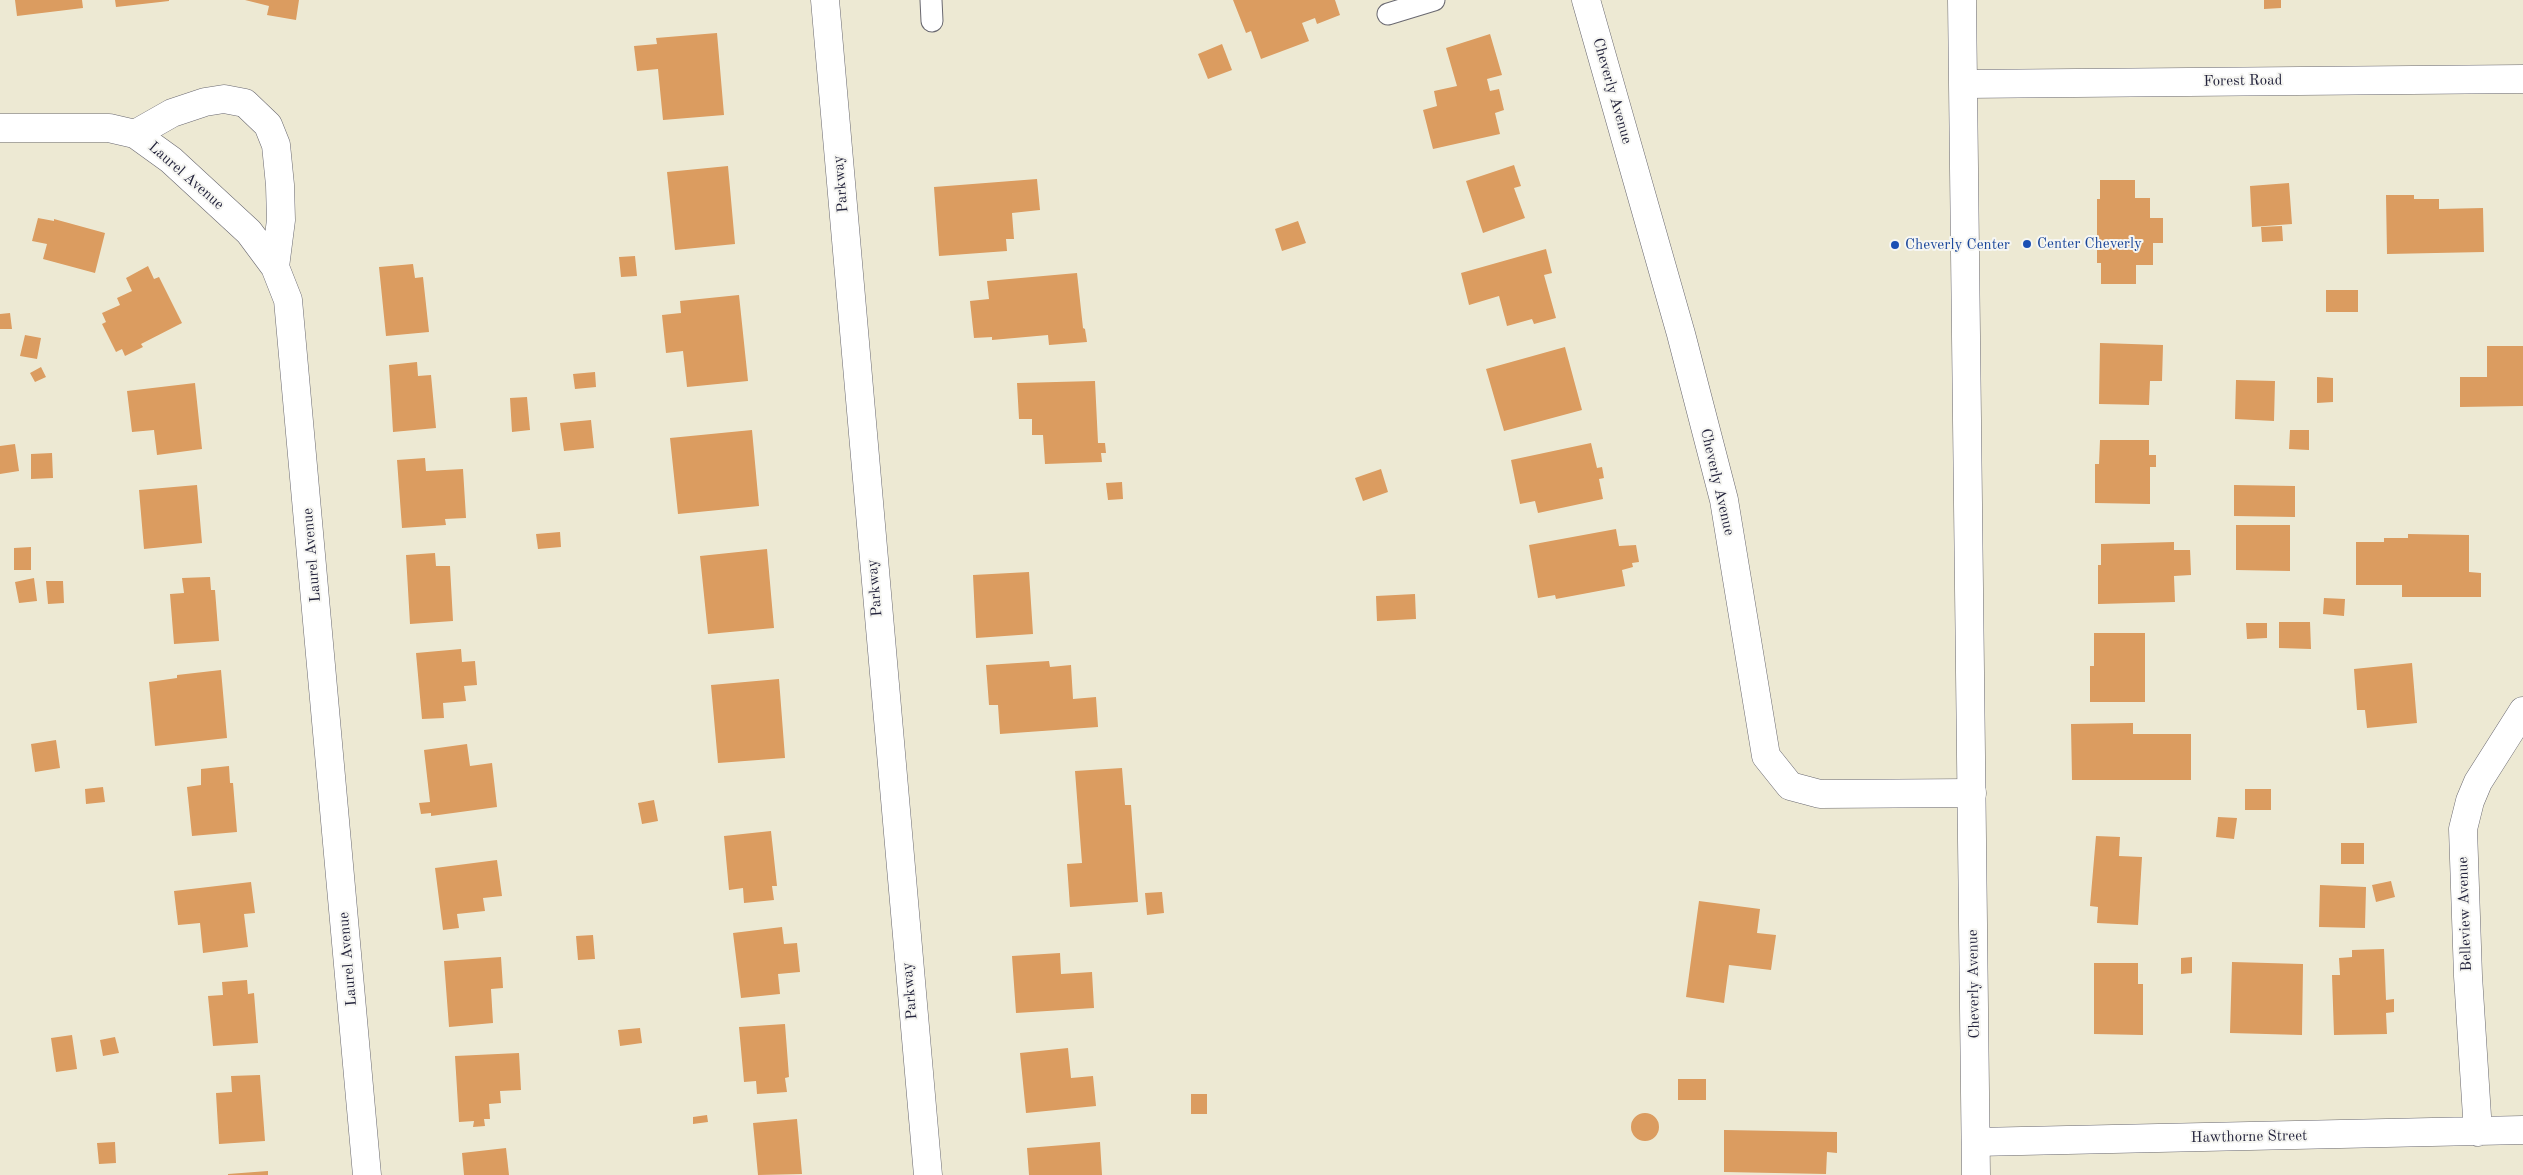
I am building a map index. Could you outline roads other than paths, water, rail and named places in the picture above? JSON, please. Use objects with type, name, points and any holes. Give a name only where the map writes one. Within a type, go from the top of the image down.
[{"type":"street","name":"Parkway","points":[[825,0],[901,890],[928,1175]]},
{"type":"street","name":"Cheverly Avenue","points":[[1586,0],[1681,334],[1724,500],[1766,756],[1790,786],[1820,794],[1972,793]]},
{"type":"street","name":"Cheverly Avenue","points":[[1962,0],[1976,1175]]},
{"type":"street","name":"Forest Road","points":[[1964,84],[2523,78]]},
{"type":"street","points":[[135,134],[172,113],[205,102],[224,99],[244,103],[268,125],[276,145],[280,185],[281,220],[275,267]]},
{"type":"street","name":"Laurel Avenue","points":[[0,128],[109,128],[135,134],[171,160],[249,232],[275,267],[288,300],[367,1175]]},
{"type":"street","name":"Belleview Avenue","points":[[2478,1132],[2467,967],[2463,829],[2470,801],[2478,782],[2523,711]]},
{"type":"street","name":"Hawthorne Street","points":[[1976,1142],[2523,1130]]},
{"type":"lane","points":[[932,0],[932,21]]},
{"type":"lane","points":[[1388,14],[1434,0]]},
{"type":"place","name":"Center Cheverly","points":[[2027,244]]},
{"type":"place","name":"Cheverly Center","points":[[1895,245]]}]
